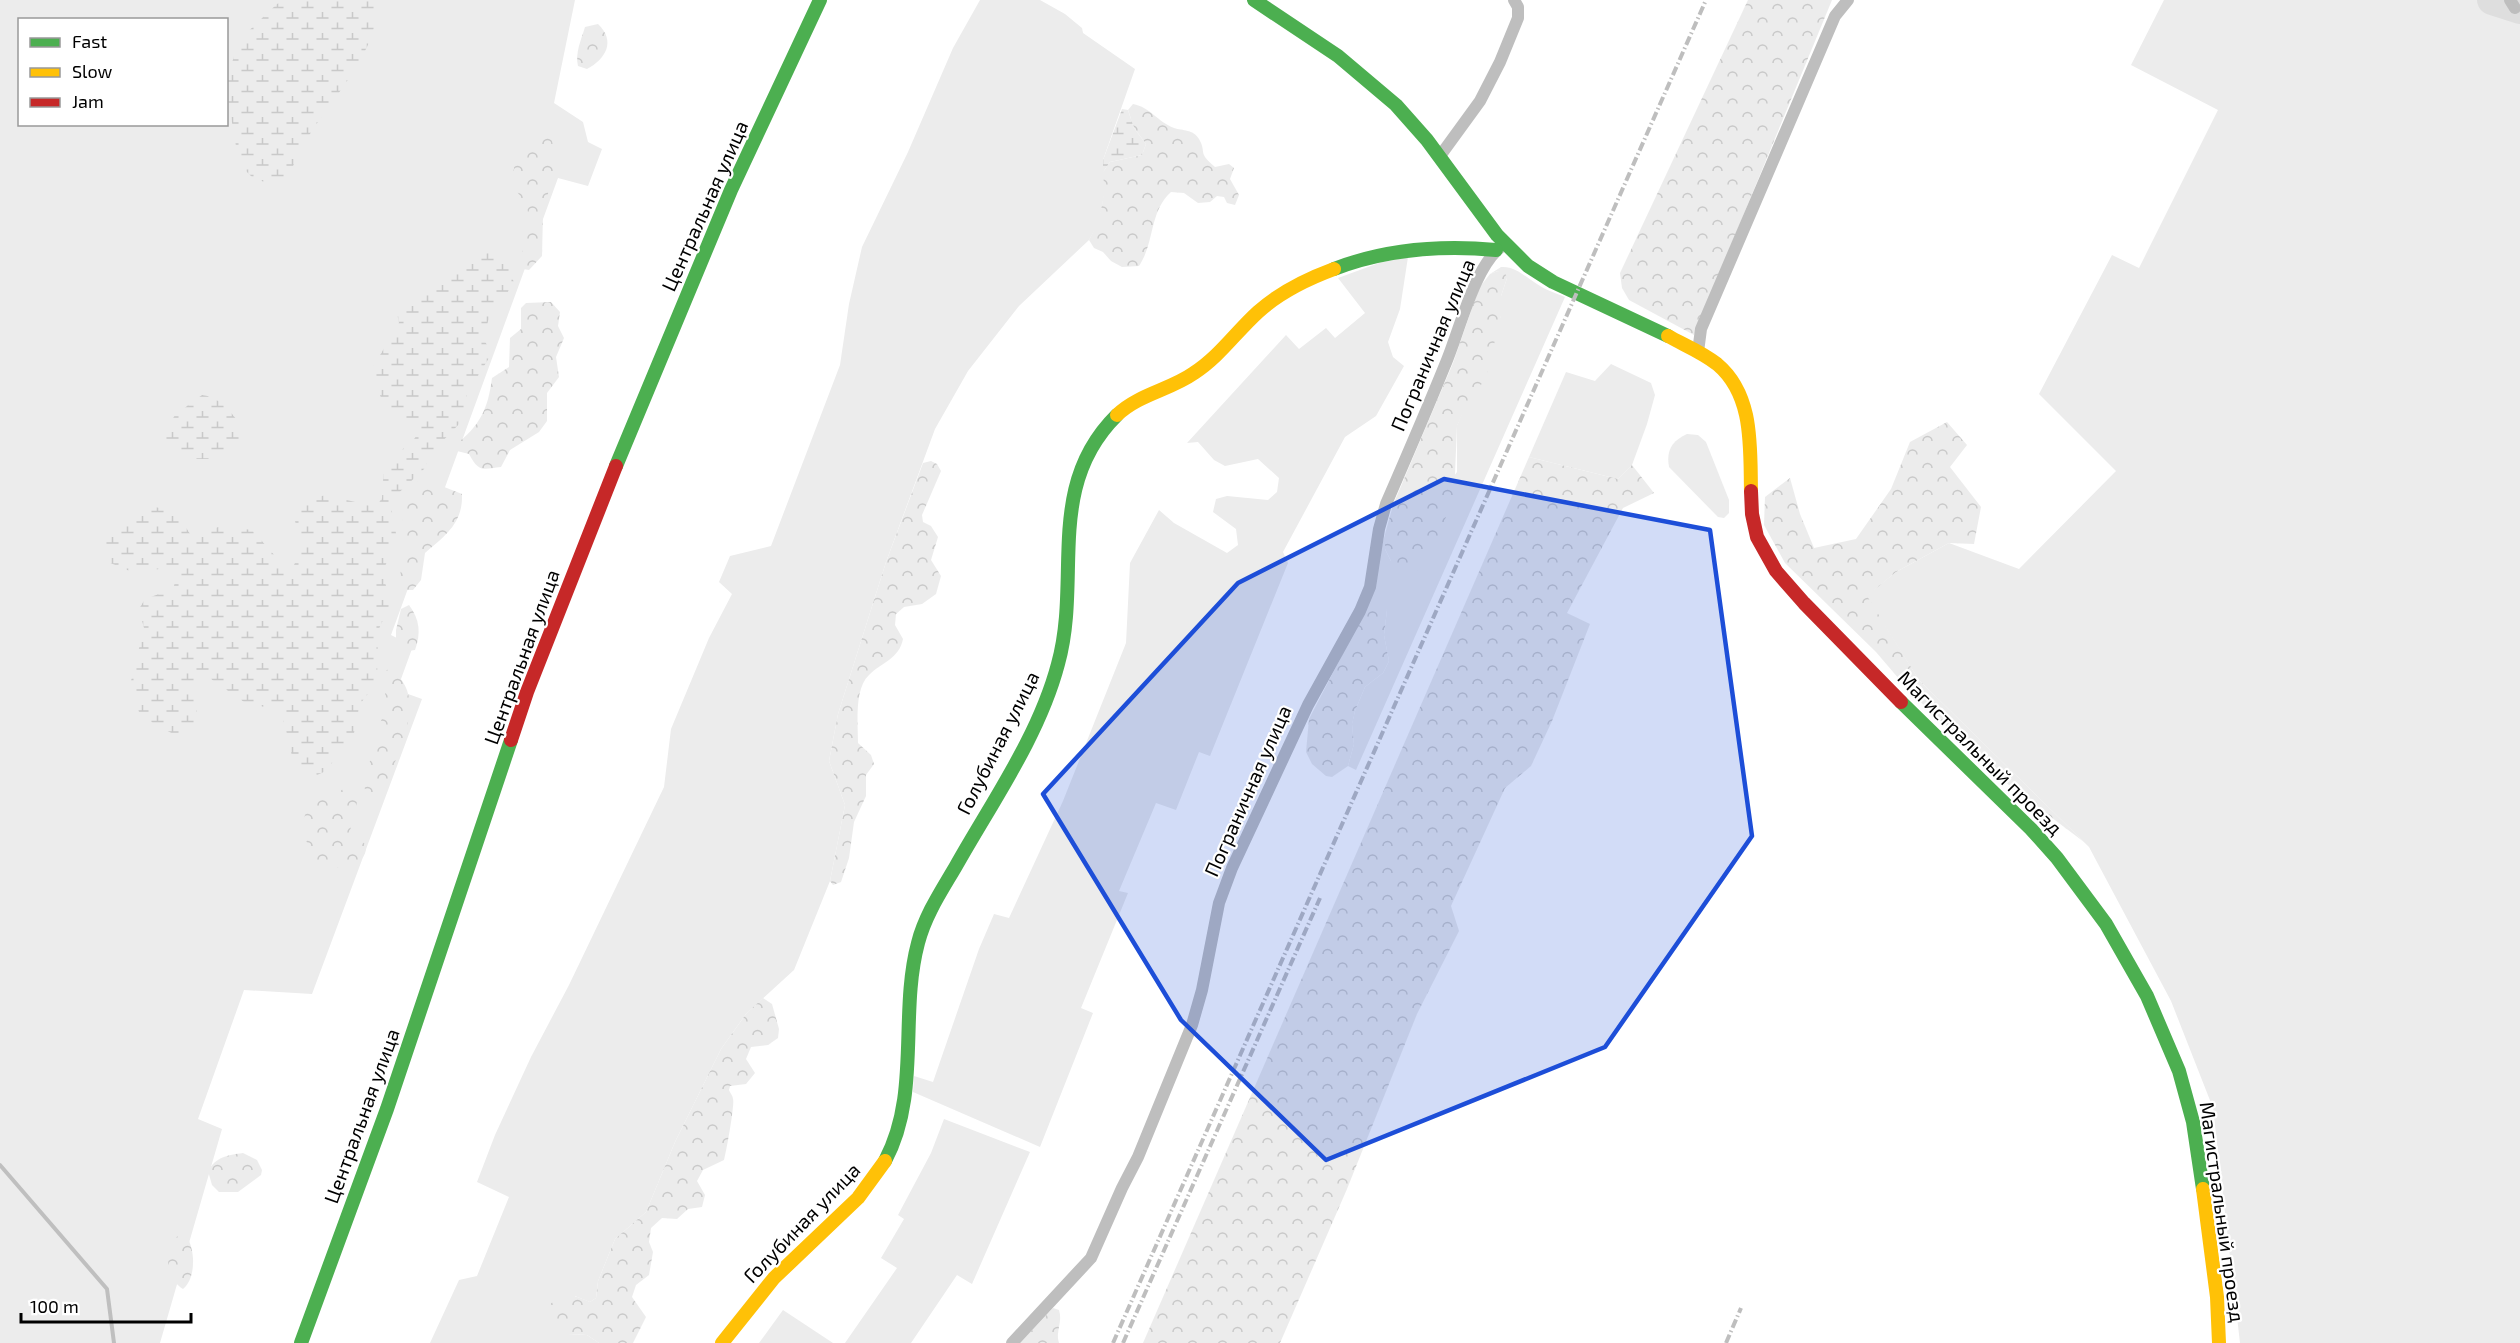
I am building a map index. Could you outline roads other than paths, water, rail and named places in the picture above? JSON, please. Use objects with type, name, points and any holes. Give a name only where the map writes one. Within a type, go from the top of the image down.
[{"type":"street","name":"Центральная улица","points":[[301,1343],[387,1109],[531,681],[626,438],[732,190],[820,0]]},
{"type":"street","name":"Магистральный проезд","points":[[1254,0],[1367,79],[1412,121],[1485,218],[1501,247],[1535,271],[1638,320],[1698,352],[1728,376],[1743,405],[1750,436],[1752,520],[1758,542],[1768,560],[1797,594],[1958,760],[2031,829],[2089,896],[2129,962],[2165,1035],[2191,1110],[2213,1265],[2219,1343]]},
{"type":"street","points":[[1440,156],[1480,101],[1500,62],[1518,18],[1518,7],[1514,0]]},
{"type":"street","points":[[1698,352],[1701,329],[1835,16],[1848,0]]},
{"type":"street","name":"Голубиная улица","points":[[722,1343],[769,1283],[855,1201],[875,1178],[887,1158],[898,1131],[905,1091],[912,984],[919,942],[928,918],[1035,724],[1051,688],[1062,646],[1071,501],[1080,471],[1101,436],[1118,414],[1130,404],[1188,378],[1206,365],[1262,308],[1290,289],[1348,265],[1401,251],[1460,246],[1501,247]]},
{"type":"street","name":"Пограничная улица","points":[[1012,1343],[1091,1258],[1150,1130],[1192,1025],[1219,903],[1232,868],[1308,705],[1360,611],[1370,587],[1379,529],[1386,504],[1447,362],[1472,293],[1501,247]]},
{"type":"waterway","points":[[0,1165],[107,1289],[114,1343]]},
{"type":"railway","points":[[1113,1343],[1706,0]]},
{"type":"railway","points":[[1123,1343],[1320,898]]},
{"type":"railway","points":[[1726,1343],[1741,1308]]}]
